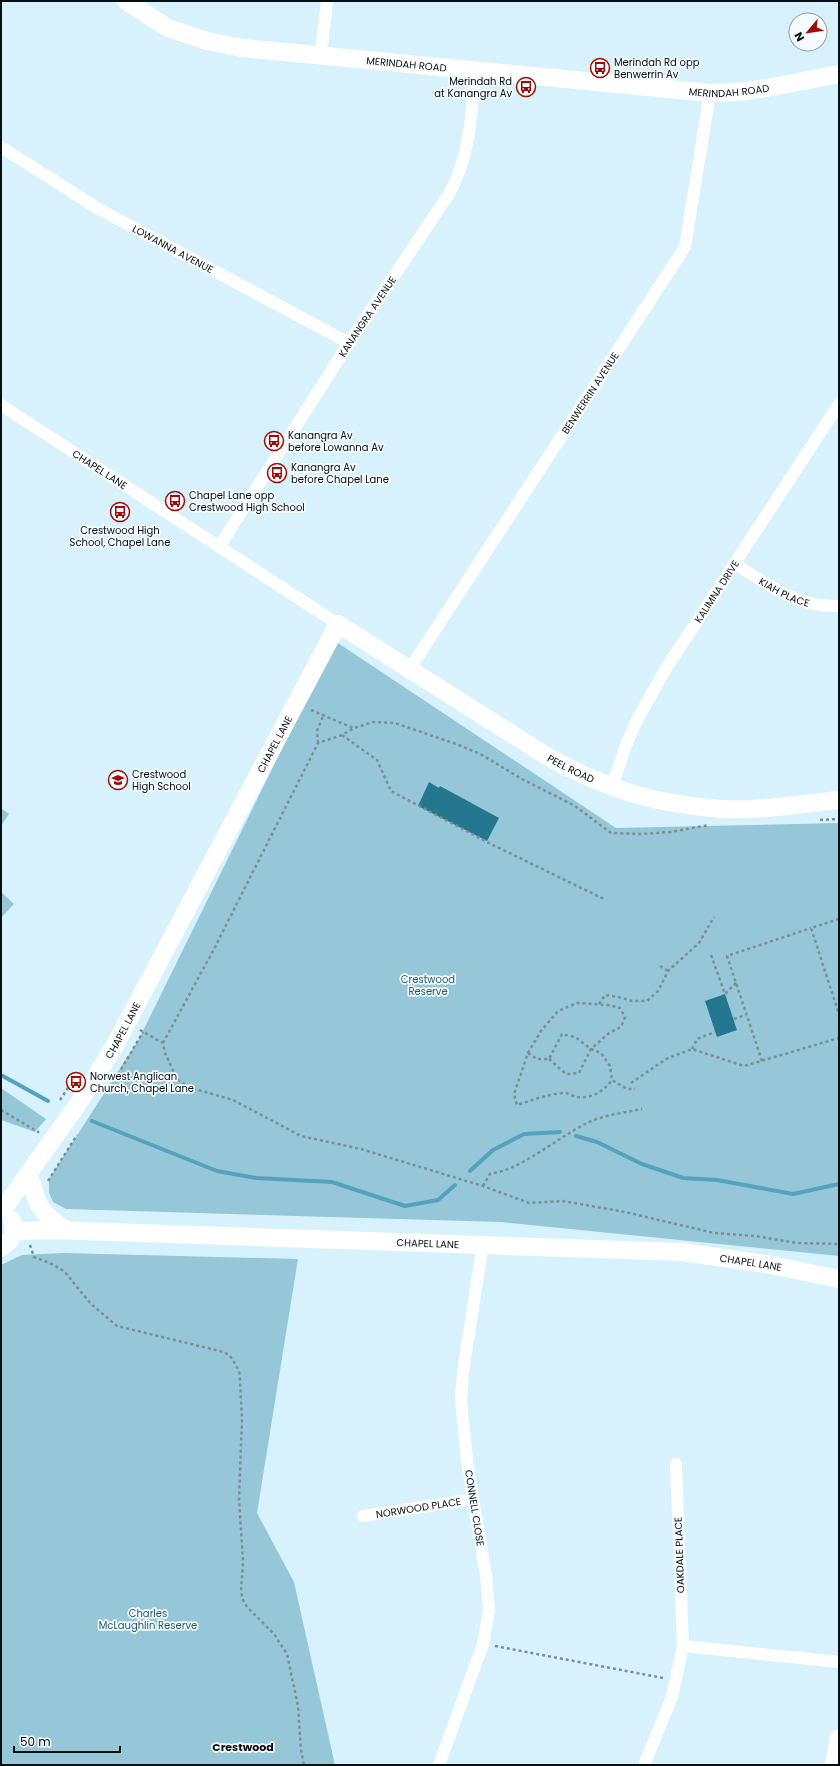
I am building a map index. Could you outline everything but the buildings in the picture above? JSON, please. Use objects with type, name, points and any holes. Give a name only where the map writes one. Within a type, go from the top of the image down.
[{"type":"main road","name":"MERINDAH ROAD","points":[[126,1],[168,28],[207,41],[242,48],[710,92],[733,93],[757,90],[839,74]]},
{"type":"main road","name":"PEEL ROAD","points":[[338,624],[545,755],[612,787],[684,804],[721,809],[764,808],[839,800]]},
{"type":"main road","name":"CHAPEL LANE","points":[[2,1208],[29,1174],[80,1102],[127,1023],[338,624]]},
{"type":"main road","points":[[29,1174],[36,1201],[44,1213],[66,1230]]},
{"type":"main road","points":[[1,1248],[21,1231],[12,1218],[2,1208]]},
{"type":"main road","name":"CHAPEL LANE","points":[[21,1231],[66,1230],[683,1252],[771,1266],[839,1279]]},
{"type":"main road","points":[[834,1765],[839,1738]]},
{"type":"street","points":[[321,55],[327,1]]},
{"type":"street","name":"KANANGRA AVENUE","points":[[219,547],[349,343],[457,179],[469,138],[476,71]]},
{"type":"street","name":"BENWERRIN AVENUE","points":[[409,670],[685,247],[710,92]]},
{"type":"street","name":"LOWANNA AVENUE","points":[[1,147],[96,208],[349,343]]},
{"type":"street","name":"KALIMNA DRIVE","points":[[612,787],[626,745],[665,670],[839,404]]},
{"type":"street","name":"CHAPEL LANE","points":[[1,405],[338,624]]},
{"type":"street","name":"KIAH PLACE","points":[[735,564],[784,595],[807,603],[839,606]]},
{"type":"street","name":"CONNELL CLOSE","points":[[439,1765],[483,1644],[489,1611],[486,1575],[473,1499],[461,1401],[463,1372],[483,1244]]},
{"type":"street","name":"OAKDALE PLACE","points":[[644,1765],[672,1698],[683,1646],[676,1464]]},
{"type":"street","name":"NORWOOD PLACE","points":[[363,1516],[473,1499]]},
{"type":"street","points":[[683,1646],[839,1662]]},
{"type":"path","points":[[304,709],[315,711],[323,716],[354,728]]},
{"type":"path","points":[[323,716],[317,732],[318,743],[214,948],[163,1043],[165,1053],[177,1079],[188,1086],[233,1100],[301,1136],[361,1149],[483,1186],[529,1203],[563,1201],[625,1212],[714,1233],[756,1236],[797,1243],[839,1244]]},
{"type":"path","points":[[318,743],[373,722],[395,723],[459,745],[482,755],[522,780],[575,806],[611,833],[642,834],[670,832],[714,824]]},
{"type":"path","points":[[342,735],[377,760],[391,791],[491,844],[606,900]]},
{"type":"path","points":[[818,820],[839,819]]},
{"type":"path","points":[[599,1004],[605,995],[632,1001],[646,1001],[658,991],[668,971],[699,943],[714,917]]},
{"type":"path","points":[[762,1061],[727,956],[839,919]]},
{"type":"path","points":[[811,928],[839,1014]]},
{"type":"path","points":[[711,955],[725,994],[736,983]]},
{"type":"path","points":[[660,966],[668,971]]},
{"type":"path","points":[[528,1053],[537,1060],[548,1059],[566,1074],[579,1073],[591,1049],[609,1033],[621,1027],[625,1017],[620,1008],[599,1004],[577,1003],[558,1011],[541,1031],[528,1053],[514,1094],[517,1105],[532,1099],[565,1092],[577,1097],[594,1096],[605,1089],[612,1080],[610,1066],[601,1053],[591,1049],[574,1037],[562,1034],[548,1059]]},
{"type":"path","points":[[734,1019],[746,1015]]},
{"type":"path","points":[[127,1023],[163,1043]]},
{"type":"path","points":[[110,1083],[119,1073],[143,1032]]},
{"type":"path","points":[[631,1083],[666,1060],[692,1049],[697,1039],[715,1032]]},
{"type":"path","points":[[692,1049],[744,1066],[839,1038]]},
{"type":"path","points":[[59,1101],[80,1069]]},
{"type":"path","points":[[612,1080],[627,1089],[635,1089]]},
{"type":"path","points":[[483,1186],[490,1174],[500,1172],[519,1164],[586,1123],[604,1117],[642,1109]]},
{"type":"path","points":[[1,1110],[38,1132],[42,1126]]},
{"type":"path","points":[[36,1201],[80,1130]]},
{"type":"path","points":[[21,1231],[34,1257],[50,1263],[64,1271],[91,1304],[116,1326],[224,1352],[230,1356],[239,1371],[242,1419],[239,1482],[243,1561],[241,1591],[243,1600],[247,1607],[274,1634],[287,1654],[298,1706],[301,1750],[304,1765]]},
{"type":"path","points":[[483,1644],[676,1680]]},
{"type":"green space","name":"Crestwood Reserve","points":[[335,641],[616,828],[839,823],[839,1256],[500,1222],[66,1209],[53,1202],[49,1193],[49,1179],[139,1039]]},
{"type":"green space","points":[[1,808],[9,814],[1,826]]},
{"type":"green space","points":[[1,892],[14,904],[1,918]]},
{"type":"green space","points":[[1,1088],[46,1119],[35,1132],[1,1120]]},
{"type":"green space","name":"Charles McLaughlin Reserve","points":[[64,1253],[298,1259],[257,1513],[294,1582],[335,1765],[1,1765],[1,1265],[22,1255]]},
{"type":"waterway","points":[[1,1075],[48,1101]]},
{"type":"waterway","points":[[92,1121],[217,1171],[256,1178],[332,1182],[405,1206],[438,1200],[455,1185]]},
{"type":"waterway","points":[[470,1171],[493,1150],[524,1134],[560,1132]]},
{"type":"waterway","points":[[576,1136],[597,1142],[642,1164],[683,1178],[717,1180],[793,1194],[839,1184]]},
{"type":"place","name":"Merindah Rd opp Benwerrin Av","points":[[600,68]]},
{"type":"place","name":"Merindah Rd at Kanangra Av","points":[[526,87]]},
{"type":"place","name":"Kanangra Av before Lowanna Av","points":[[274,441]]},
{"type":"place","name":"Kanangra Av before Chapel Lane","points":[[277,473]]},
{"type":"place","name":"Chapel Lane opp Crestwood High School","points":[[175,501]]},
{"type":"place","name":"Crestwood High School, Chapel Lane","points":[[120,512]]},
{"type":"place","name":"Crestwood High School","points":[[118,780]]},
{"type":"place","name":"Norwest Anglican Church, Chapel Lane","points":[[76,1082]]},
{"type":"district","name":"Crestwood","points":[[243,1747]]}]
